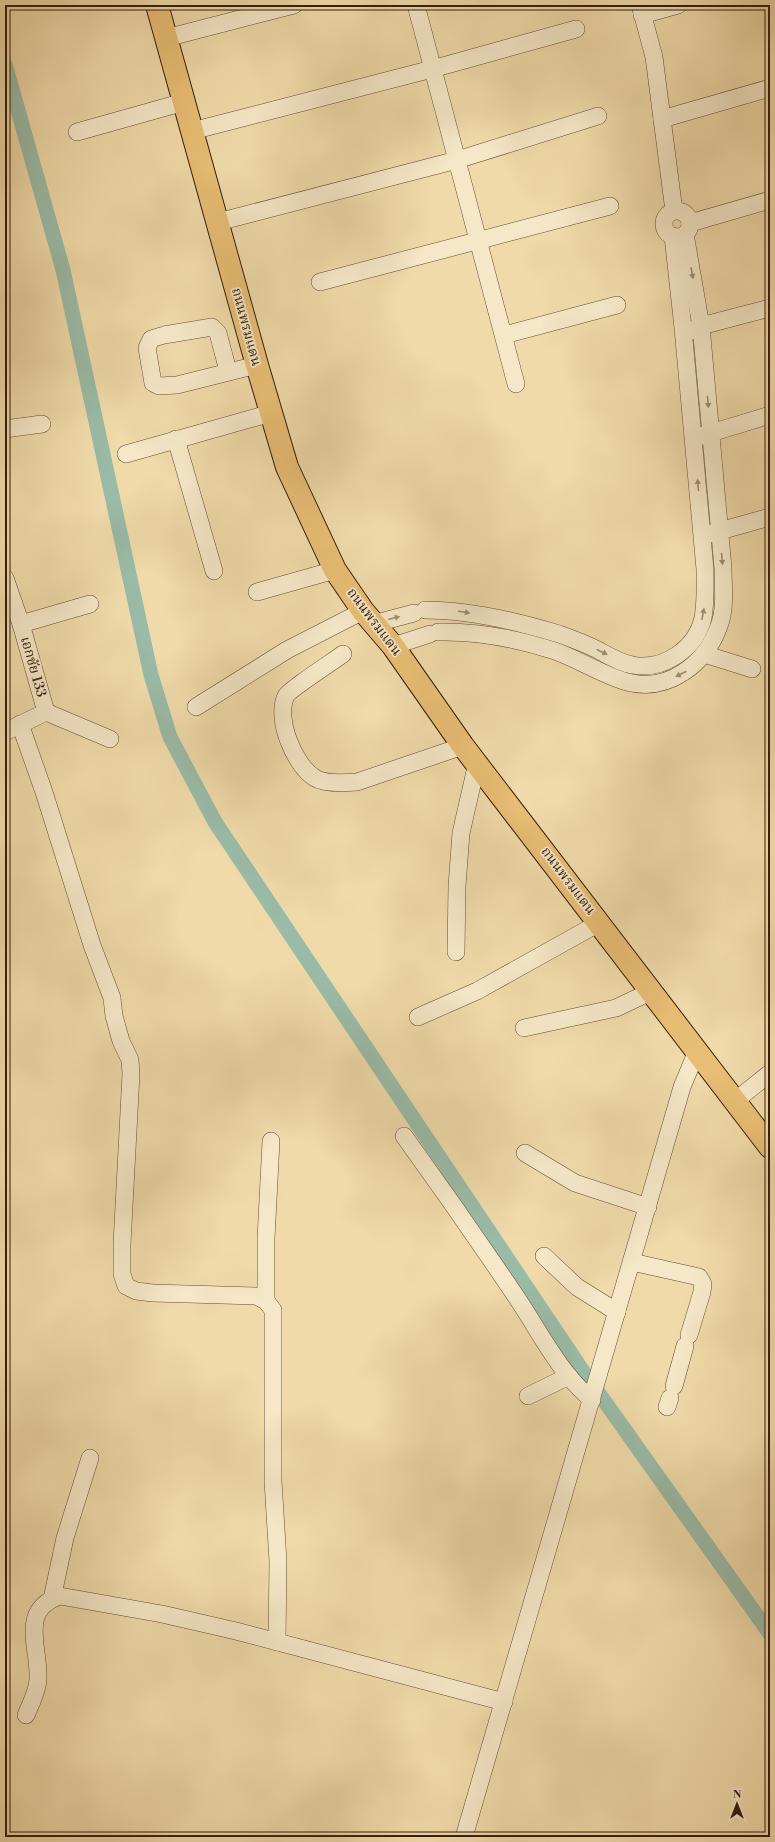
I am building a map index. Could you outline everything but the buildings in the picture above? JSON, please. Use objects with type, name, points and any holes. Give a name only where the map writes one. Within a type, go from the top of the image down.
[{"type":"main road","name":"ถนนพรมแดน","points":[[157,5],[271,413],[288,467],[334,570],[368,617],[393,646],[463,746],[770,1147]]},
{"type":"street","points":[[166,38],[294,5]]},
{"type":"street","points":[[416,5],[516,384]]},
{"type":"street","points":[[674,211],[654,57],[641,10],[678,5]]},
{"type":"street","points":[[192,131],[432,69],[576,29]]},
{"type":"street","points":[[662,118],[770,88]]},
{"type":"street","points":[[77,132],[184,102]]},
{"type":"street","points":[[218,222],[457,160],[598,116]]},
{"type":"street","points":[[674,211],[667,216],[664,223],[666,231],[683,231],[770,200]]},
{"type":"street","points":[[320,282],[610,206]]},
{"type":"street","points":[[196,707],[287,650],[368,617],[425,611],[460,612],[530,625],[574,640],[632,665],[647,666],[662,663],[676,656],[688,646],[703,619],[705,603],[705,569],[684,334],[683,231],[685,214],[674,211]]},
{"type":"street","points":[[393,646],[437,633],[452,631],[526,642],[570,657],[628,682],[648,684],[667,680],[686,671],[704,654],[720,625],[723,605],[723,568],[701,326],[683,231]]},
{"type":"street","points":[[504,335],[616,305]]},
{"type":"street","points":[[684,334],[701,326],[770,308]]},
{"type":"street","points":[[228,371],[218,333],[212,328],[164,335],[151,339],[147,348],[152,383],[159,386],[177,385],[228,371],[257,365]]},
{"type":"street","points":[[126,454],[271,413]]},
{"type":"street","points":[[693,438],[770,415]]},
{"type":"street","points":[[5,429],[42,424]]},
{"type":"street","points":[[176,440],[214,571]]},
{"type":"street","points":[[702,536],[770,517]]},
{"type":"street","points":[[257,592],[334,570]]},
{"type":"street","name":"เอกชัย 133","points":[[5,578],[21,624],[46,712],[12,728]]},
{"type":"street","points":[[21,624],[90,604]]},
{"type":"street","points":[[425,611],[437,633]]},
{"type":"street","points":[[570,657],[574,640]]},
{"type":"street","points":[[343,654],[286,694],[281,712],[285,728],[300,765],[315,778],[341,784],[357,782],[463,746]]},
{"type":"street","points":[[704,654],[752,668]]},
{"type":"street","points":[[46,712],[110,739]]},
{"type":"street","points":[[12,728],[44,792],[92,945],[112,998],[114,1016],[121,1041],[130,1060],[131,1074],[122,1244],[122,1274],[126,1286],[136,1291],[152,1293],[256,1296],[266,1301],[272,1310],[274,1481],[278,1561],[277,1642]]},
{"type":"street","points":[[456,952],[457,886],[461,833],[477,763]]},
{"type":"street","points":[[418,1017],[477,991],[599,922]]},
{"type":"street","points":[[524,1028],[616,1008],[652,991]]},
{"type":"street","points":[[464,1837],[682,1087],[697,1051]]},
{"type":"street","points":[[735,1101],[770,1073]]},
{"type":"street","points":[[404,1136],[466,1221],[555,1359],[576,1386],[593,1397]]},
{"type":"street","points":[[266,1301],[266,1239],[271,1141]]},
{"type":"street","points":[[525,1153],[575,1182],[648,1207]]},
{"type":"street","points":[[544,1256],[577,1287],[617,1312]]},
{"type":"street","points":[[632,1262],[699,1277],[703,1284],[702,1292],[670,1397]]},
{"type":"street","points":[[528,1396],[568,1376]]},
{"type":"street","points":[[52,1599],[65,1538],[90,1458]]},
{"type":"street","points":[[26,1715],[35,1692],[38,1679],[34,1622],[40,1608],[46,1601],[60,1596],[85,1599],[162,1614],[277,1642],[504,1702]]},
{"type":"waterway","points":[[5,64],[63,270],[151,675],[170,737],[215,822],[578,1364],[770,1634]]}]
